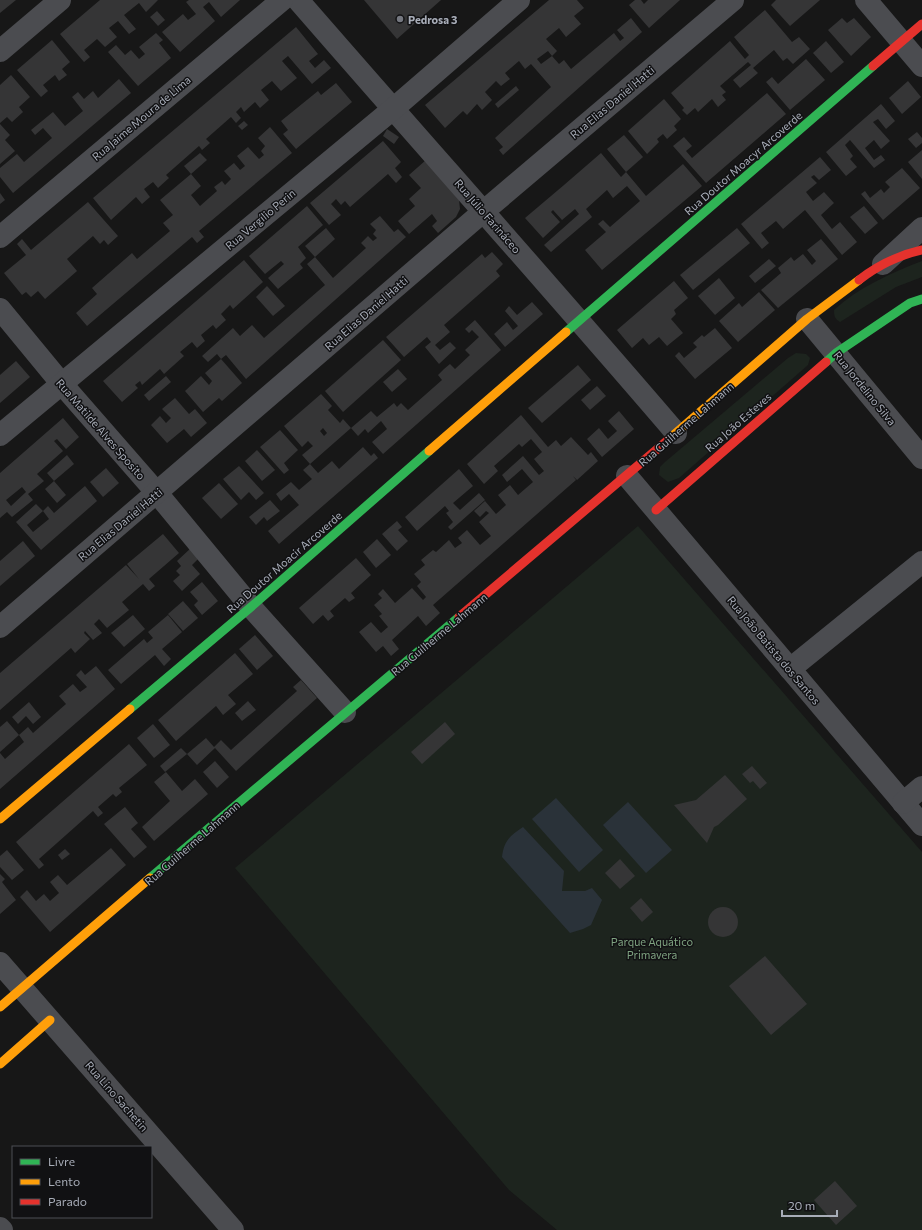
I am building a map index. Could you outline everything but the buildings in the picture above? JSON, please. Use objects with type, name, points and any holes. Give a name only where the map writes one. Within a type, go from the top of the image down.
[{"type":"street","points":[[0,51],[60,0]]},
{"type":"street","name":"Rua Jaime Moura de Lima","points":[[0,237],[282,0]]},
{"type":"street","name":"Rua Júlio Farináceo","points":[[298,0],[484,211],[676,433]]},
{"type":"street","name":"Rua Vergílio Perin","points":[[0,435],[393,109],[519,0]]},
{"type":"street","name":"Rua Elias Daniel Hatti","points":[[0,626],[157,493],[484,211],[733,0]]},
{"type":"street","points":[[866,0],[922,66]]},
{"type":"street","name":"Rua Doutor Moacyr Arcoverde","points":[[579,320],[922,24]]},
{"type":"street","name":"Rua Guilherme Lahmann","points":[[881,266],[922,228]]},
{"type":"street","name":"Rua Guilherme Lahmann","points":[[0,1007],[345,712],[627,476],[807,319],[868,273],[881,266],[922,250]]},
{"type":"street","name":"Rua João Esteves","points":[[656,510],[836,353],[910,303],[922,299]]},
{"type":"street","name":"Rua Matilde Alves Sposito","points":[[0,309],[61,384],[157,493],[252,607],[345,712]]},
{"type":"street","name":"Rua Jordelino Silva","points":[[807,319],[922,458]]},
{"type":"street","name":"Rua Doutor Moacir Arcoverde","points":[[0,819],[252,607],[579,320]]},
{"type":"street","name":"Rua João Batista dos Santos","points":[[627,476],[922,825]]},
{"type":"street","points":[[790,668],[922,562]]},
{"type":"street","points":[[903,803],[922,787]]},
{"type":"street","name":"Rua Lino Sachetin","points":[[0,963],[233,1230]]},
{"type":"street","points":[[0,1064],[50,1020]]},
{"type":"green space","points":[[922,261],[922,277],[896,287],[840,322],[836,318],[834,310],[854,294],[899,270]]},
{"type":"green space","points":[[796,353],[806,354],[810,358],[808,365],[679,478],[668,482],[659,475],[660,467],[665,462],[788,358]]},
{"type":"green space","name":"Parque Aquático Primavera","points":[[638,526],[922,852],[922,1230],[557,1230],[509,1190],[235,868]]},
{"type":"shaded area","points":[[556,798],[603,850],[579,872],[532,819]]},
{"type":"shaded area","points":[[628,802],[672,850],[646,873],[603,825]]},
{"type":"shaded area","points":[[523,827],[564,871],[562,891],[585,891],[592,888],[602,900],[591,925],[570,933],[502,857],[504,846],[508,839]]},
{"type":"traffic: fast","points":[[566,332],[873,66]]},
{"type":"traffic: fast","points":[[826,362],[836,353],[910,303],[922,299]]},
{"type":"traffic: fast","points":[[130,709],[251,607],[429,451]]},
{"type":"traffic: fast","points":[[150,878],[459,617]]},
{"type":"traffic: slow","points":[[668,440],[807,319],[859,280]]},
{"type":"traffic: slow","points":[[429,451],[566,332]]},
{"type":"traffic: slow","points":[[0,819],[130,709]]},
{"type":"traffic: slow","points":[[0,1007],[150,878]]},
{"type":"traffic: slow","points":[[0,1064],[50,1020]]},
{"type":"traffic: jam","points":[[873,66],[922,24]]},
{"type":"traffic: jam","points":[[859,280],[873,270],[889,262],[922,250]]},
{"type":"traffic: jam","points":[[656,510],[826,362]]},
{"type":"traffic: jam","points":[[459,617],[668,440]]},
{"type":"place","name":"Pedrosa 3","points":[[400,19]]}]
